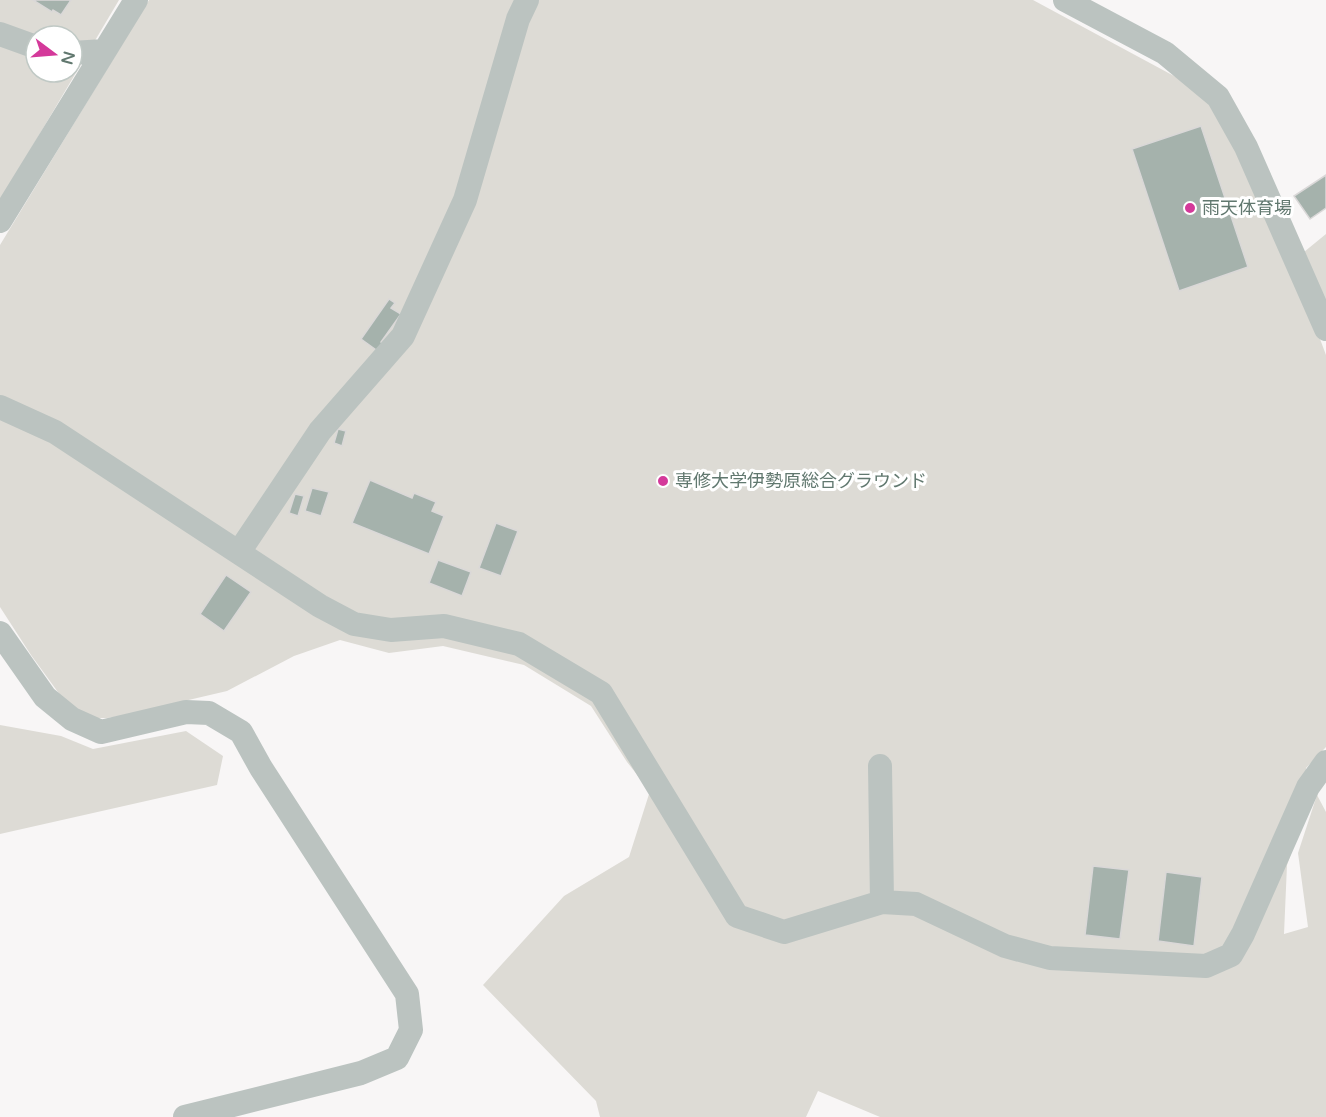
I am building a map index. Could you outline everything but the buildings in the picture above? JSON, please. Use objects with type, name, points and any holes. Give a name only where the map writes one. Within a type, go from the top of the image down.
[{"type":"street","points":[[0,221],[136,0]]},
{"type":"street","points":[[239,552],[320,431],[403,336],[465,200],[518,19],[527,0]]},
{"type":"street","points":[[1065,0],[1165,53],[1218,97],[1246,147],[1326,329]]},
{"type":"street","points":[[0,33],[24,42]]},
{"type":"street","points":[[84,52],[104,51]]},
{"type":"street","points":[[0,407],[55,432],[320,606],[354,624],[391,630],[444,626],[519,644],[601,693],[737,916],[784,932],[882,902],[915,904],[1005,946],[1050,958],[1206,966],[1231,955],[1243,934],[1308,788],[1321,769]]},
{"type":"street","points":[[0,633],[45,697],[72,719],[101,732],[186,712],[209,714],[241,732],[261,768],[407,994],[411,1030],[397,1058],[361,1073],[185,1117]]},
{"type":"street","points":[[880,766],[882,902]]},
{"type":"shaded area","points":[[0,0],[119,0],[84,59],[84,24],[24,24],[24,84],[69,84],[0,201]]},
{"type":"shaded area","name":"専修大学伊勢原総合グラウンド","points":[[149,0],[1033,0],[1187,83],[1213,106],[1293,267],[1326,355],[1326,747],[1306,768],[1312,795],[1287,865],[1284,934],[1308,927],[1298,853],[1317,795],[1326,812],[1326,1117],[880,1117],[818,1091],[806,1117],[600,1117],[596,1101],[483,985],[564,896],[629,857],[650,791],[627,762],[591,706],[524,665],[443,646],[389,653],[340,640],[294,656],[227,691],[180,702],[156,711],[93,718],[77,710],[63,699],[0,607],[0,245]]},
{"type":"shaded area","points":[[1326,234],[1326,308],[1304,252]]},
{"type":"shaded area","points":[[0,725],[61,736],[93,749],[186,731],[223,756],[217,785],[0,834]]},
{"type":"place","name":"雨天体育場","points":[[1190,208]]},
{"type":"place","name":"専修大学伊勢原総合グラウンド","points":[[663,481]]}]
